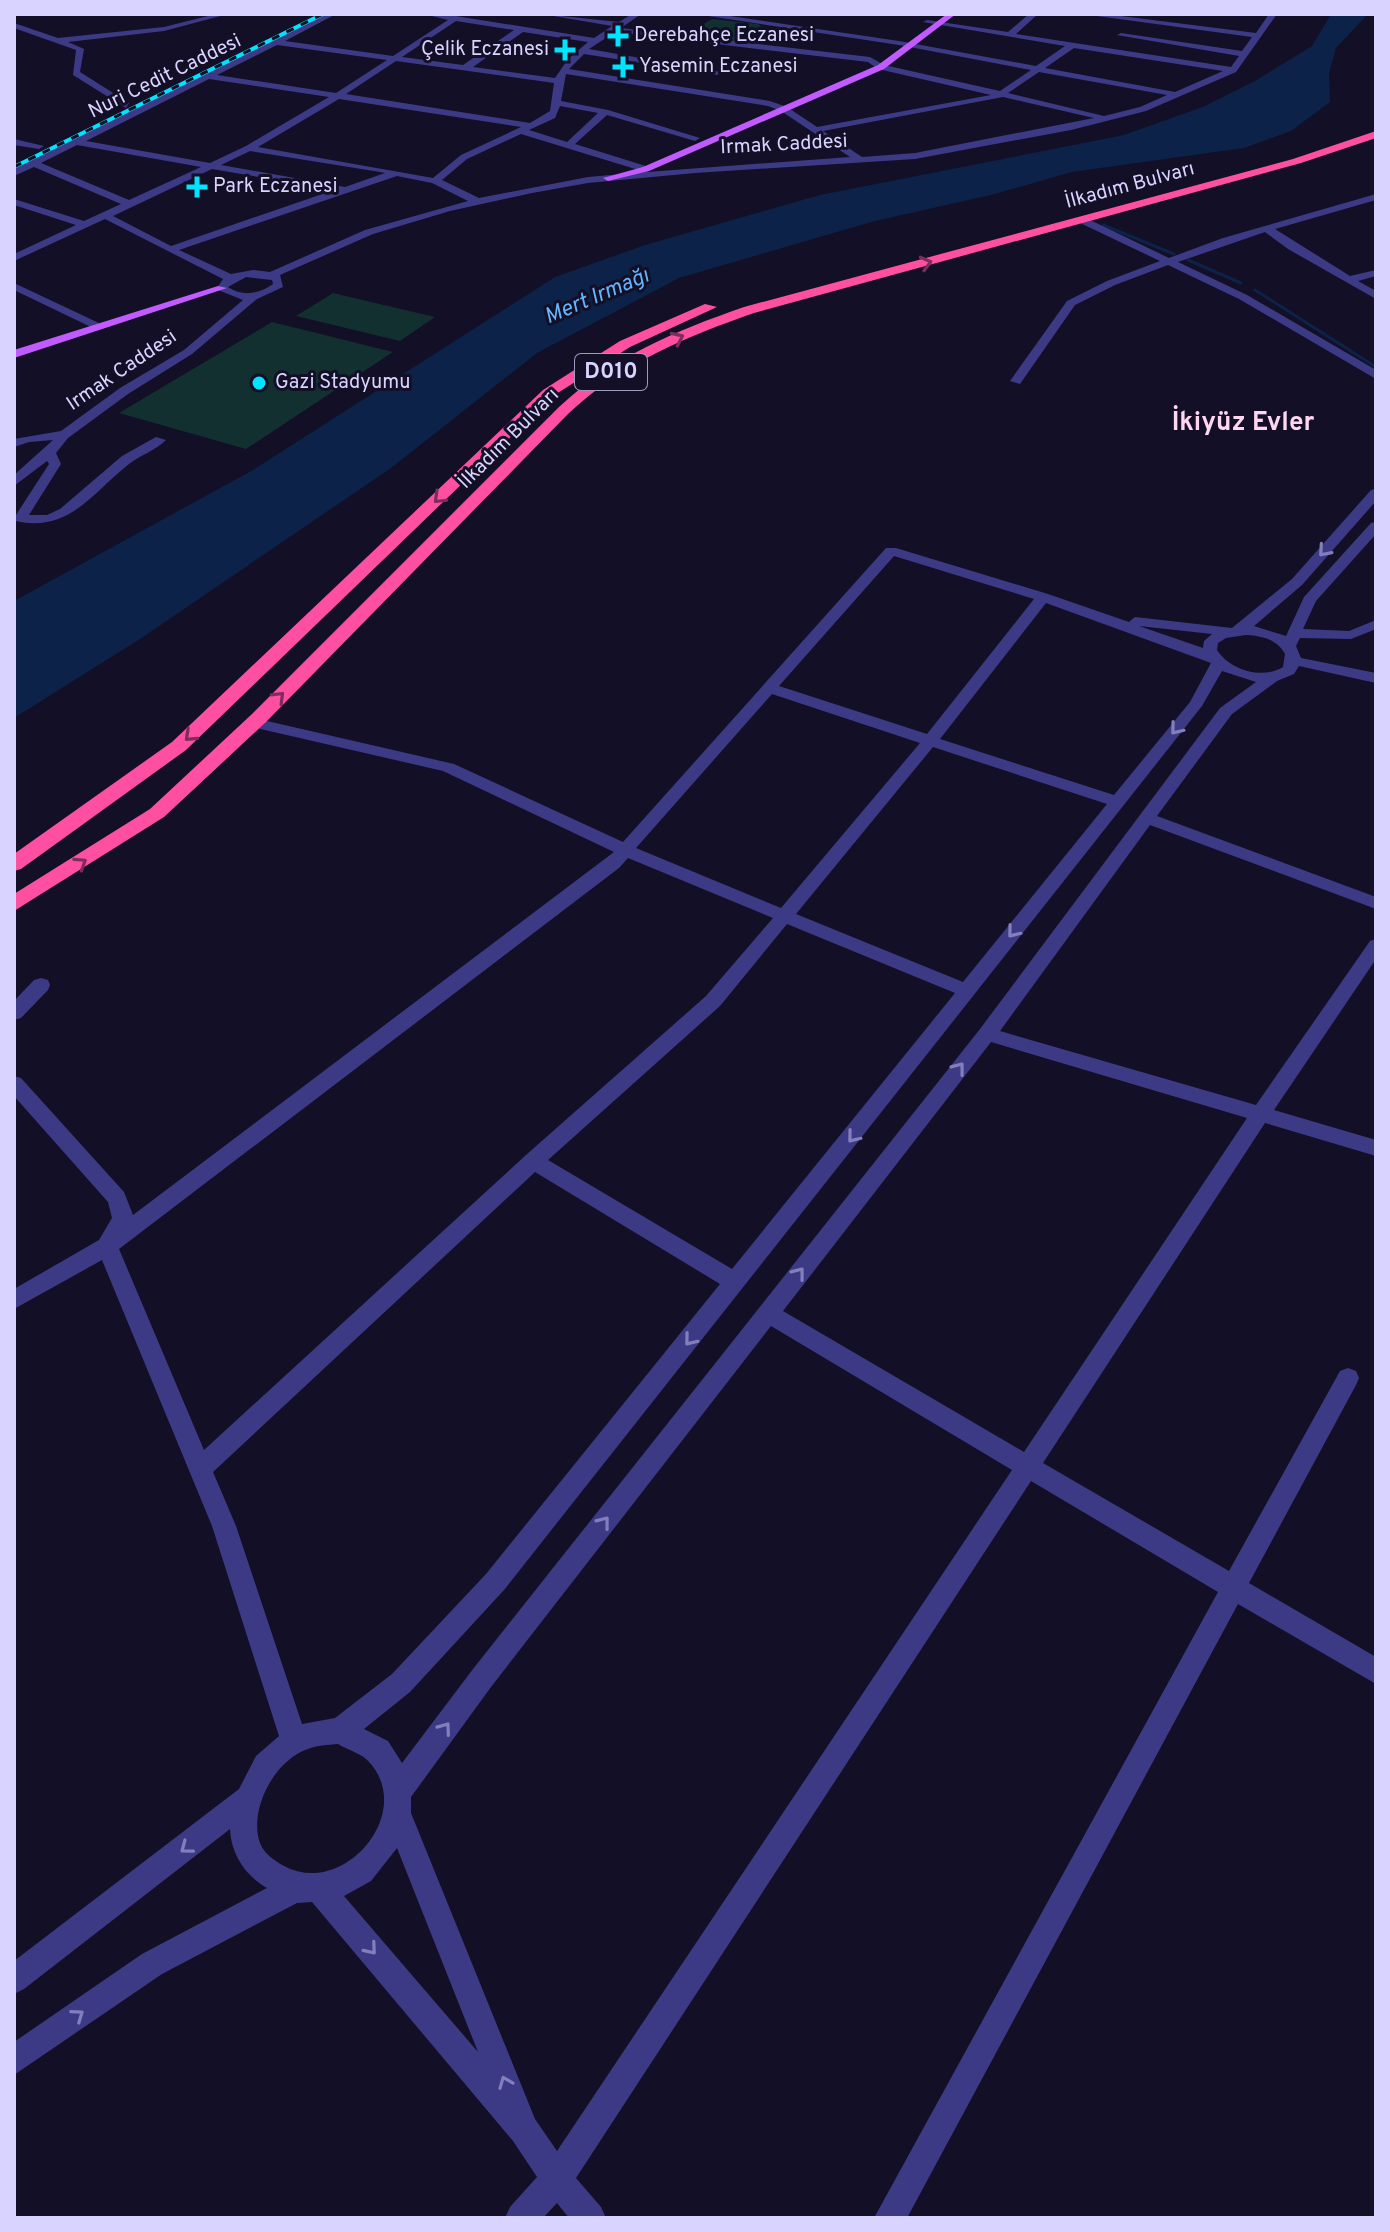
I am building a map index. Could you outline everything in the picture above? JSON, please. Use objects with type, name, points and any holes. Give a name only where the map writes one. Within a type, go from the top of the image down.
[{"type":"highway","name":"İlkadım Bulvarı","points":[[14,864],[179,746],[548,393],[583,365],[653,329],[731,300],[1276,153],[1350,130],[1376,115]]},
{"type":"highway","name":"İlkadım Bulvarı","points":[[14,904],[157,813],[254,723],[564,410],[601,378],[702,326],[749,310],[1297,161],[1376,134]]},
{"type":"main road","points":[[636,169],[695,138],[880,56],[927,22],[952,14]]},
{"type":"main road","points":[[608,178],[881,67],[913,45],[938,18]]},
{"type":"main road","points":[[14,354],[222,288]]},
{"type":"street","points":[[191,22],[207,14]]},
{"type":"street","points":[[28,41],[59,40],[191,22],[224,14]]},
{"type":"street","name":"Nuri Cedit Caddesi","points":[[14,173],[332,14]]},
{"type":"street","points":[[428,14],[596,41]]},
{"type":"street","points":[[546,14],[744,52],[755,44],[870,60],[881,67],[1106,119]]},
{"type":"street","points":[[435,181],[464,157],[552,116],[559,103],[558,81],[564,71],[596,41],[637,14]]},
{"type":"street","points":[[699,14],[913,45],[1179,95]]},
{"type":"street","points":[[762,31],[786,14]]},
{"type":"street","points":[[1011,34],[1034,14]]},
{"type":"street","points":[[1086,14],[1255,35]]},
{"type":"street","points":[[938,18],[1072,45],[1233,70],[1272,14]]},
{"type":"street","points":[[14,258],[249,148],[336,97],[454,19]]},
{"type":"street","points":[[14,25],[80,49],[76,73],[126,105]]},
{"type":"street","points":[[465,68],[521,29]]},
{"type":"street","points":[[1121,35],[1244,54]]},
{"type":"street","points":[[276,42],[558,81]]},
{"type":"street","points":[[813,130],[999,96],[1072,45]]},
{"type":"street","points":[[584,51],[717,72]]},
{"type":"street","points":[[706,78],[730,64]]},
{"type":"street","name":"Irmak Caddesi","points":[[272,275],[369,232],[479,202],[608,178],[806,161],[862,161],[993,143],[1143,109],[1233,70]]},
{"type":"street","points":[[564,71],[770,104],[784,109],[862,161]]},
{"type":"street","points":[[209,76],[534,126]]},
{"type":"street","points":[[684,90],[695,84]]},
{"type":"street","points":[[97,118],[138,98]]},
{"type":"street","points":[[559,103],[605,112],[695,138]]},
{"type":"street","points":[[568,146],[605,112]]},
{"type":"street","points":[[521,131],[636,169]]},
{"type":"street","points":[[14,158],[54,139]]},
{"type":"street","points":[[14,142],[39,146]]},
{"type":"street","points":[[76,142],[343,189]]},
{"type":"street","points":[[249,148],[435,181],[479,202]]},
{"type":"street","points":[[33,163],[129,204]]},
{"type":"street","points":[[172,249],[396,173]]},
{"type":"street","points":[[1016,381],[1071,303],[1111,283],[1266,228],[1376,197]]},
{"type":"street","points":[[14,202],[85,225]]},
{"type":"street","points":[[104,215],[207,269],[231,278]]},
{"type":"street","points":[[1082,220],[1172,261],[1289,322],[1376,375]]},
{"type":"street","points":[[1266,228],[1292,247],[1376,296]]},
{"type":"street","points":[[254,296],[236,296],[222,288],[231,278],[247,273],[272,275]]},
{"type":"street","points":[[1348,280],[1376,273]]},
{"type":"street","name":"Irmak Caddesi","points":[[14,482],[49,453],[64,435],[124,391],[188,352],[254,296],[270,292],[279,285],[272,275]]},
{"type":"street","points":[[14,286],[97,326]]},
{"type":"street","points":[[14,429],[27,438]]},
{"type":"street","points":[[14,443],[27,438],[64,435]]},
{"type":"street","points":[[49,453],[55,464],[42,488],[24,508],[21,518],[29,522],[57,516],[127,459],[160,440]]},
{"type":"street","points":[[340,1731],[401,1683],[495,1582],[736,1282],[1197,703],[1214,660],[1208,648],[1211,641],[1234,630],[1297,582],[1376,493]]},
{"type":"street","points":[[14,2060],[152,1964],[307,1889],[347,1881],[370,1865],[388,1842],[398,1803],[482,1678],[987,1034],[1226,711],[1272,677],[1292,668],[1296,661],[1291,639],[1309,600],[1376,526]]},
{"type":"street","points":[[14,1300],[107,1246],[613,864],[891,551],[1043,597],[1214,660],[1242,675],[1272,677]]},
{"type":"street","points":[[200,1469],[533,1161],[713,1001],[930,741],[1043,597]]},
{"type":"street","points":[[1099,617],[1268,633],[1291,639],[1351,635],[1376,624]]},
{"type":"street","points":[[1296,661],[1376,678]]},
{"type":"street","points":[[769,688],[1118,802]]},
{"type":"street","points":[[254,723],[448,767],[625,850],[967,991]]},
{"type":"street","points":[[1146,818],[1376,903]]},
{"type":"street","points":[[521,2218],[557,2179],[1260,1115],[1374,952]]},
{"type":"street","points":[[14,1013],[41,985]]},
{"type":"street","points":[[987,1034],[1376,1148]]},
{"type":"street","points":[[14,1083],[22,1104],[117,1198],[123,1218],[107,1246]]},
{"type":"street","points":[[533,1161],[736,1282]]},
{"type":"street","points":[[107,1246],[224,1526],[294,1741]]},
{"type":"street","points":[[767,1313],[1376,1671]]},
{"type":"street","points":[[890,2218],[1348,1378]]},
{"type":"street","points":[[524,2130],[398,1803],[393,1768],[381,1749],[362,1737],[340,1731],[317,1732],[294,1741],[274,1756],[257,1776],[247,1799],[244,1823],[247,1846],[257,1865],[273,1880],[307,1889],[524,2130],[557,2179],[590,2218]]},
{"type":"street","points":[[14,1979],[247,1799]]},
{"type":"green space","points":[[712,19],[761,26],[740,44],[682,37]]},
{"type":"green space","points":[[333,293],[435,317],[400,341],[296,316]]},
{"type":"green space","name":"Gazi Stadyumu","points":[[272,322],[393,352],[246,449],[119,413]]},
{"type":"water","name":"Mert Irmağı","points":[[1331,14],[1368,14],[1336,48],[1329,73],[1330,102],[1291,131],[1244,148],[1072,172],[991,195],[875,221],[679,278],[537,353],[391,468],[140,639],[14,718],[14,601],[253,470],[555,277],[645,245],[820,195],[1124,135],[1205,106],[1253,82],[1312,46]]},
{"type":"waterway","points":[[1103,225],[1174,254]]},
{"type":"waterway","points":[[1188,260],[1241,283]]},
{"type":"waterway","points":[[1255,290],[1376,367]]},
{"type":"railway","points":[[14,167],[323,14]]},
{"type":"place","name":"Derebahçe Eczanesi","points":[[618,36]]},
{"type":"place","name":"Çelik Eczanesi","points":[[565,50]]},
{"type":"place","name":"Yasemin Eczanesi","points":[[623,67]]},
{"type":"place","name":"Park Eczanesi","points":[[197,187]]},
{"type":"place","name":"Gazi Stadyumu","points":[[259,383]]},
{"type":"district","name":"İkiyüz Evler","points":[[1243,423]]}]
